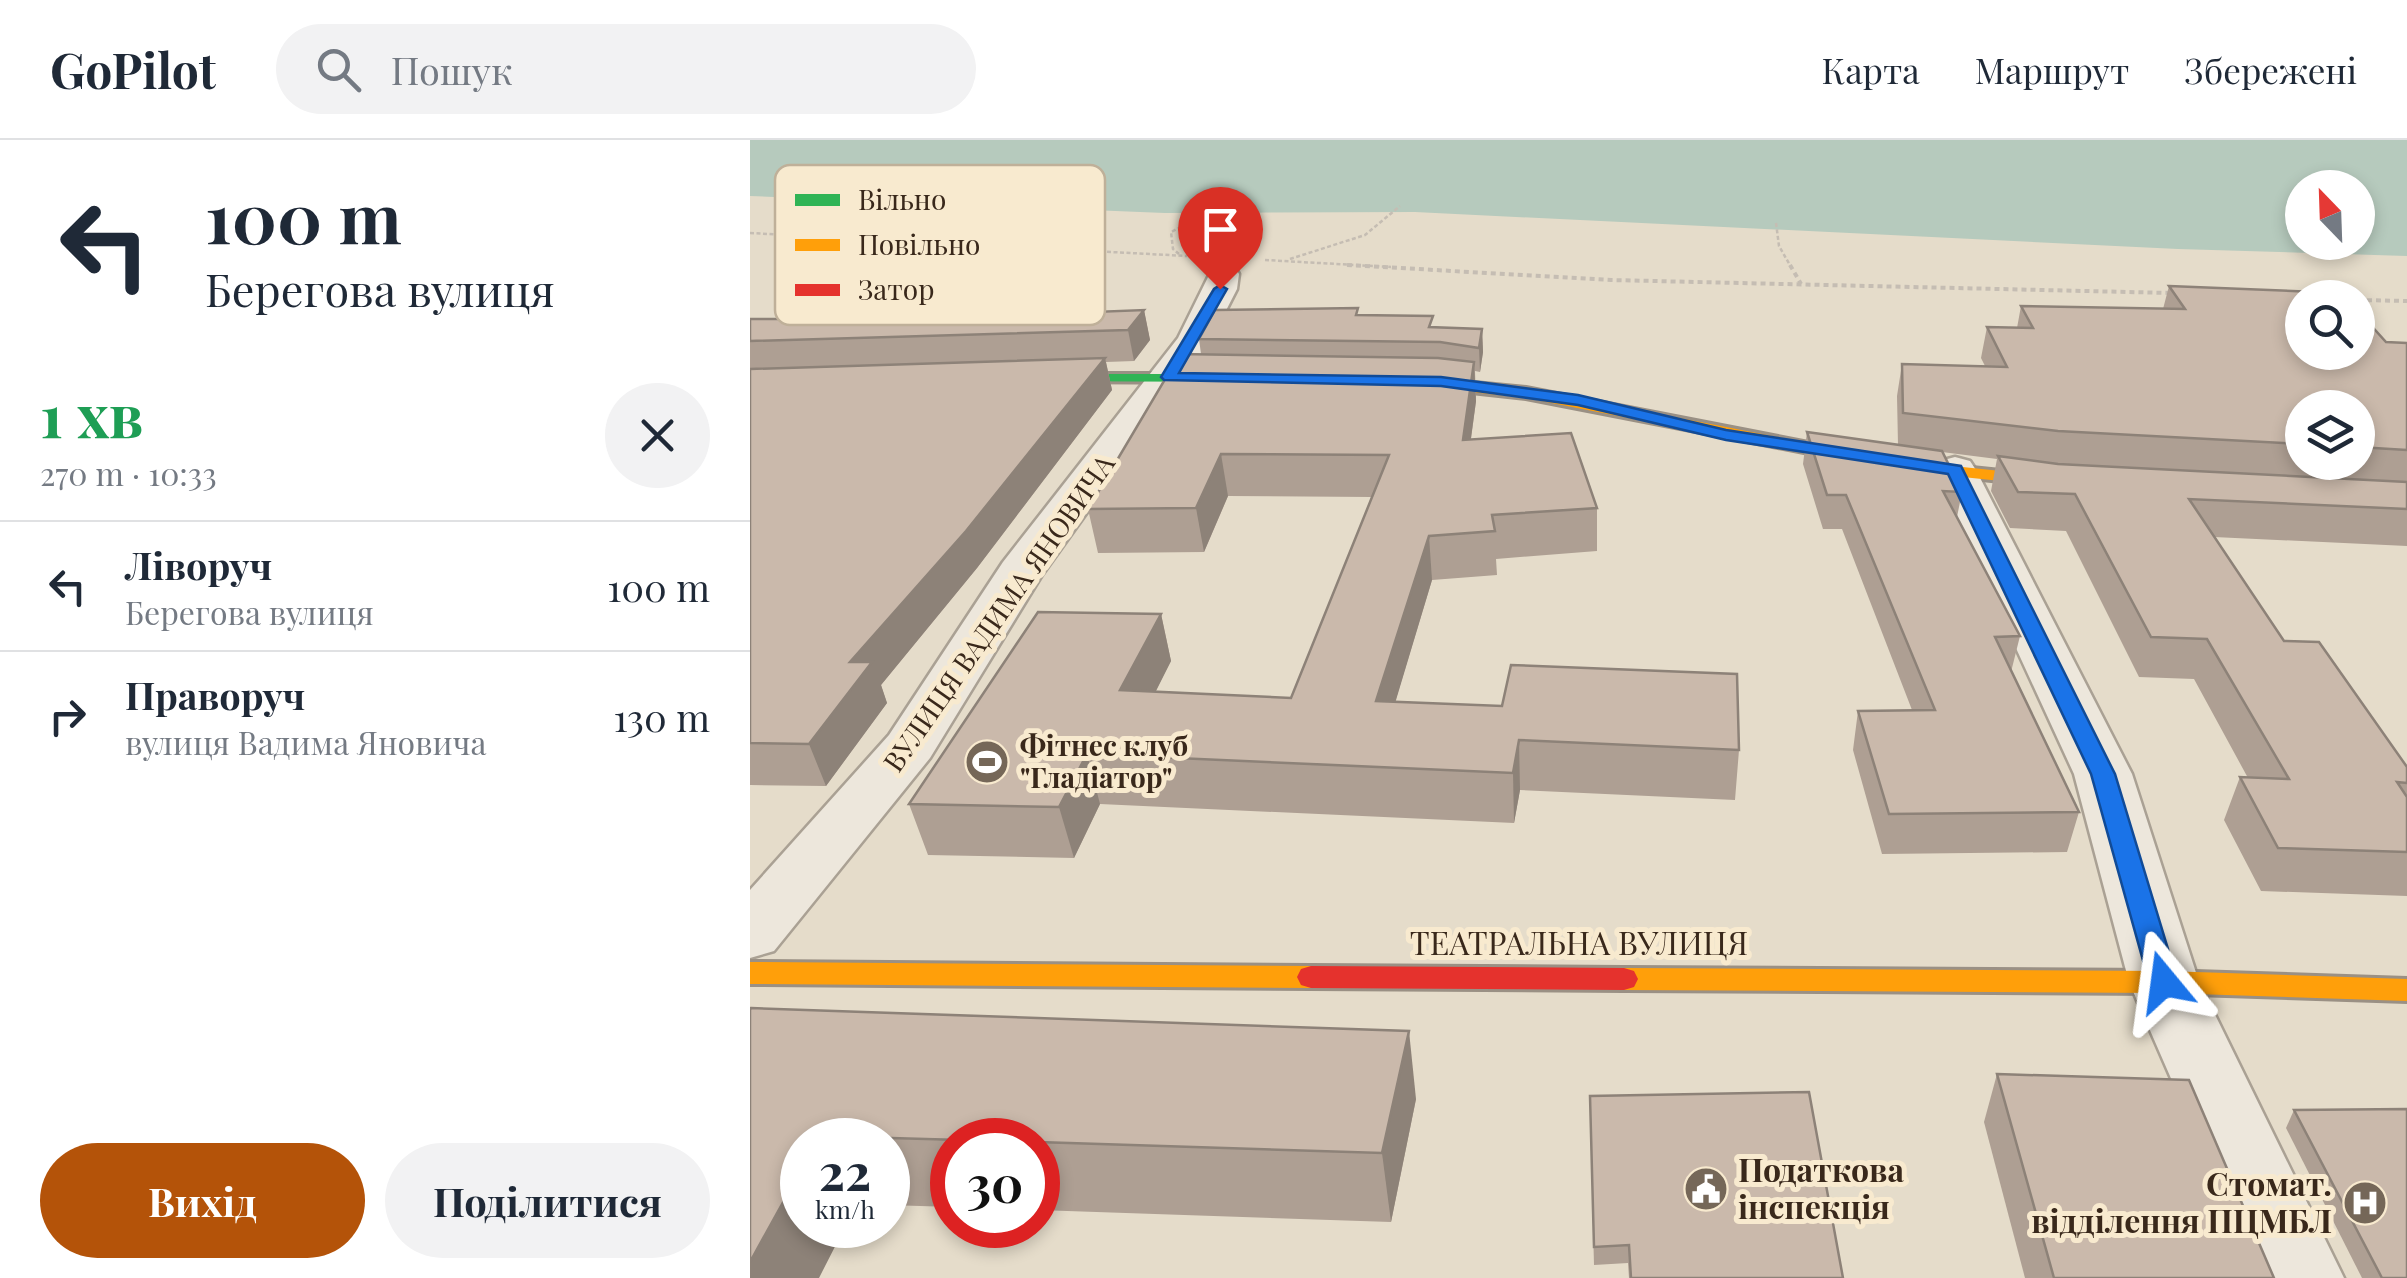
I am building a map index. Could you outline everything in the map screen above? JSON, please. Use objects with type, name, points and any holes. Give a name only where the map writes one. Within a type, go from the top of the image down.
[{"type":"street","name":"ВУЛИЦЯ ВАДИМА ЯНОВИЧА","points":[[750,934],[910,746],[1020,572],[1195,338],[1220,289],[1224,263]]},
{"type":"street","points":[[1009,378],[1266,378]]},
{"type":"street","points":[[1383,380],[1441,382],[1578,400],[1726,435],[1955,470],[2088,484]]},
{"type":"street","points":[[1955,470],[2103,774],[2164,982],[2302,1278]]},
{"type":"street","name":"ТЕАТРАЛЬНА ВУЛИЦЯ","points":[[750,973],[2164,982],[2407,990]]},
{"type":"path","points":[[1204,214],[1211,206]]},
{"type":"path","points":[[1224,263],[1279,261],[1358,239],[1382,227],[1400,206]]},
{"type":"path","points":[[1776,223],[1779,246],[1801,284]]},
{"type":"path","points":[[750,233],[775,235]]},
{"type":"path","points":[[1105,255],[1611,280],[2188,294]]},
{"type":"path","points":[[2375,301],[2407,302]]},
{"type":"shaded area","points":[[750,140],[2407,140],[2407,256],[2375,255],[2375,170],[2285,170],[2285,252],[1415,212],[1105,211],[1105,165],[775,165],[775,197],[750,196]]},
{"type":"building","points":[[2169,286],[2285,291],[2285,370],[2375,370],[2375,330],[2386,342],[2407,343],[2407,450],[2375,448],[2375,390],[2285,390],[2285,443],[2058,431],[1903,413],[1902,364],[2007,367],[1987,327],[2033,328],[2021,306],[2185,309]]},
{"type":"building","points":[[1358,308],[1356,315],[1433,316],[1429,327],[1482,329],[1479,348],[1440,342],[1199,339],[1215,310]]},
{"type":"building","points":[[1144,310],[1128,330],[750,341],[750,319],[775,319],[775,325],[1105,325],[1105,311]]},
{"type":"building","points":[[1180,354],[1438,358],[1474,362],[1463,440],[1571,433],[1597,508],[1492,515],[1495,531],[1429,536],[1376,701],[1502,706],[1511,665],[1737,674],[1739,750],[1519,740],[1513,773],[1087,754],[1059,807],[909,804],[1038,612],[1161,614],[1120,690],[1291,698],[1389,455],[1221,454],[1196,508],[1088,509]]},
{"type":"building","points":[[1105,358],[966,531],[850,662],[872,662],[809,744],[750,743],[750,369]]},
{"type":"building","points":[[1807,432],[1942,451],[1962,492],[1943,491],[2020,636],[1995,637],[2079,812],[1889,814],[1858,711],[1935,710],[1846,495],[1827,495]]},
{"type":"building","points":[[1998,456],[2058,464],[2285,476],[2285,480],[2407,482],[2407,509],[2189,499],[2284,641],[2319,642],[2407,767],[2407,783],[2397,782],[2407,797],[2407,852],[2278,848],[2240,777],[2289,779],[2207,639],[2151,637],[2075,494],[2018,492]]},
{"type":"building","points":[[750,1010],[1409,1031],[1382,1153],[1060,1143],[1060,1118],[930,1118],[930,1139],[910,1139],[910,1118],[780,1118],[780,1208],[750,1262]]},
{"type":"building","points":[[1997,1074],[2189,1080],[2274,1278],[2054,1278]]},
{"type":"building","name":"Податкова інспекція","points":[[1809,1092],[1843,1278],[1631,1278],[1629,1245],[1594,1247],[1590,1096]]},
{"type":"building","name":"Стомат. відділення ПЦМБЛ","points":[[2407,1109],[2407,1278],[2382,1278],[2294,1110]]},
{"type":"traffic: fast","points":[[1033,377],[1242,378]]},
{"type":"traffic: slow","points":[[1403,381],[1526,393],[1896,465],[2068,483]]},
{"type":"traffic: slow","points":[[750,973],[1311,977]]},
{"type":"traffic: slow","points":[[1624,979],[2164,982],[2407,990]]},
{"type":"traffic: jam","points":[[1311,977],[1624,979]]},
{"type":"place","name":"Фітнес клуб \"Гладіатор\"","points":[[987,762]]},
{"type":"place","name":"Податкова інспекція","points":[[1706,1189]]},
{"type":"place","name":"Стомат. відділення ПЦМБЛ","points":[[2365,1203]]},
{"type":"route","points":[[1220,289],[1169,377],[1441,382],[1578,400],[1726,435],[1955,470],[2103,774],[2164,982]]}]
